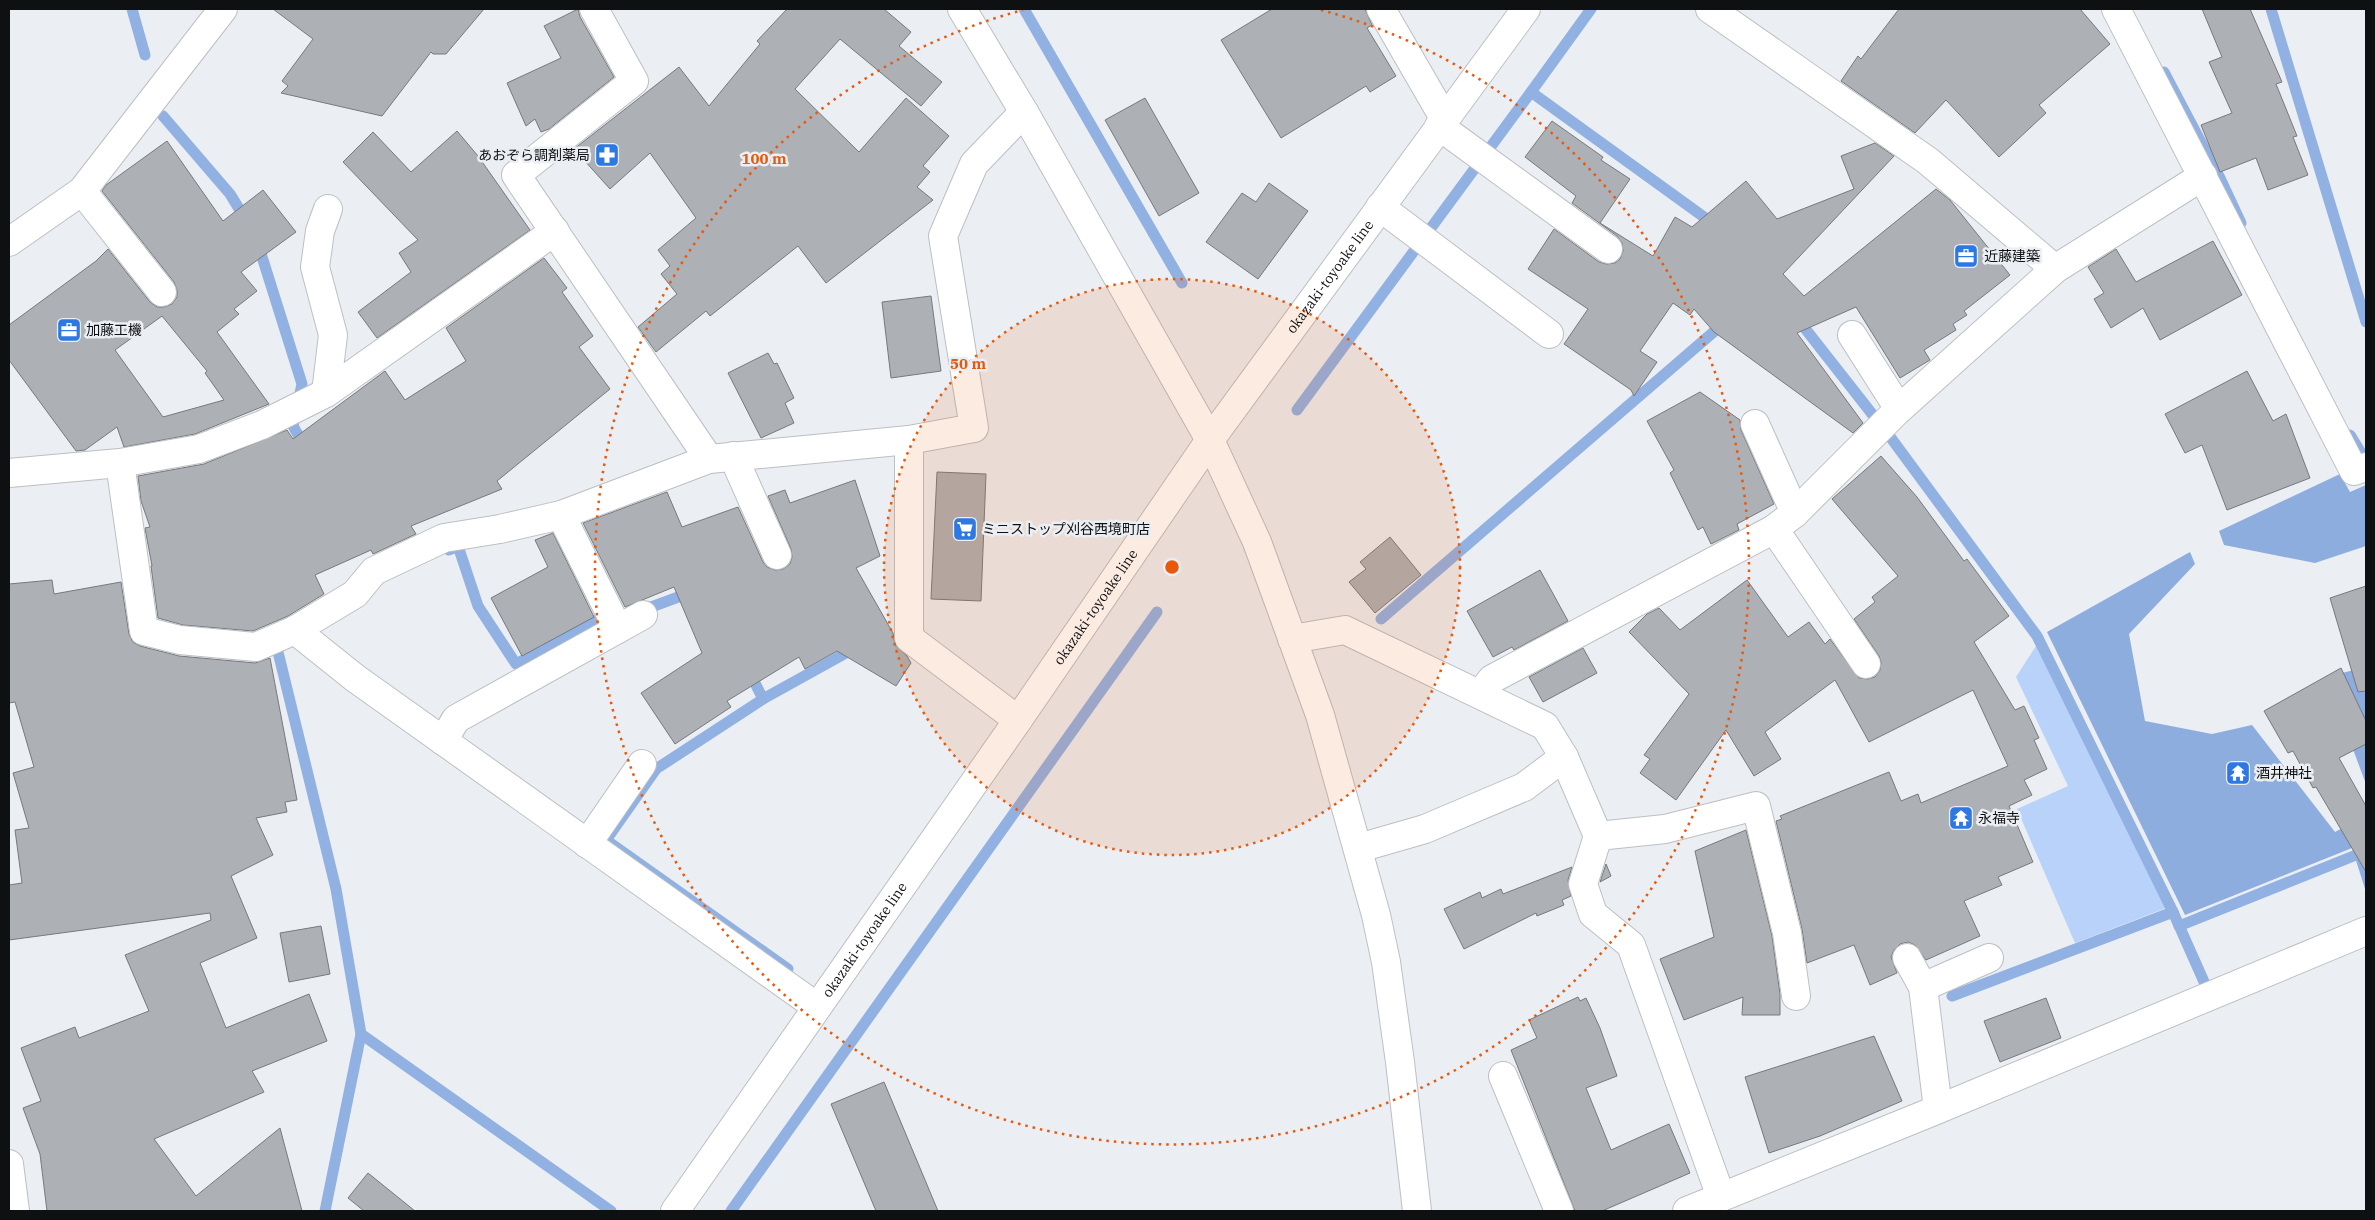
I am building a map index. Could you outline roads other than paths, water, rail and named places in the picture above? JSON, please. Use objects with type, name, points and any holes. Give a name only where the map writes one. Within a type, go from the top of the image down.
[{"type":"street","points":[[9,242],[82,191],[223,9]]},
{"type":"street","points":[[594,9],[634,81],[516,176],[721,457],[777,555]]},
{"type":"street","points":[[962,9],[1024,112],[1210,440],[1257,542],[1320,715],[1359,848],[1386,962],[1400,1062],[1417,1211]]},
{"type":"street","points":[[1381,9],[1442,122],[1608,249]]},
{"type":"street","name":"okazaki-toyoake line","points":[[675,1211],[1018,720],[1210,440],[1526,9]]},
{"type":"street","points":[[1710,9],[1928,161],[2056,270]]},
{"type":"street","points":[[2116,9],[2360,469]]},
{"type":"street","points":[[120,463],[144,631],[180,640],[256,647],[295,630],[355,594],[374,571],[444,538],[561,515],[721,457],[909,440],[974,428],[943,236],[974,164],[1024,112]]},
{"type":"street","points":[[1480,694],[1492,679],[1785,521],[1898,410],[2056,270],[2204,176]]},
{"type":"street","points":[[82,191],[162,292]]},
{"type":"street","points":[[1380,207],[1548,334]]},
{"type":"street","points":[[324,393],[333,335],[315,267],[320,231],[328,209]]},
{"type":"street","points":[[9,473],[120,463],[199,449],[270,420],[324,393],[555,231]]},
{"type":"street","points":[[1852,336],[1898,410]]},
{"type":"street","points":[[1755,424],[1785,521],[1866,664]]},
{"type":"street","points":[[909,440],[909,638],[1018,720]]},
{"type":"street","points":[[561,515],[618,629]]},
{"type":"street","points":[[444,741],[456,719],[643,615]]},
{"type":"street","points":[[295,630],[355,678],[817,1008]]},
{"type":"street","points":[[1292,639],[1345,630],[1544,726],[1564,757],[1598,836],[1583,884],[1593,914],[1631,945],[1721,1197]]},
{"type":"street","points":[[1359,848],[1425,829],[1524,787],[1564,757]]},
{"type":"street","points":[[587,844],[642,764]]},
{"type":"street","points":[[1598,836],[1665,829],[1756,806],[1787,933],[1796,996]]},
{"type":"street","points":[[1687,1211],[2366,931]]},
{"type":"street","points":[[1908,958],[1922,987],[1938,1109]]},
{"type":"street","points":[[1922,987],[1989,958]]},
{"type":"street","points":[[1504,1076],[1559,1211]]},
{"type":"street","points":[[9,1164],[15,1211]]},
{"type":"waterway","points":[[132,9],[145,55]]},
{"type":"waterway","points":[[1024,9],[1182,283]]},
{"type":"waterway","points":[[1591,9],[1531,92],[1715,225]]},
{"type":"waterway","points":[[2271,9],[2366,322]]},
{"type":"waterway","points":[[2164,72],[2220,178],[2241,223]]},
{"type":"waterway","points":[[1297,410],[1531,92]]},
{"type":"waterway","points":[[163,116],[230,194],[246,220]]},
{"type":"waterway","points":[[258,244],[302,384],[293,426],[305,447]]},
{"type":"waterway","points":[[1796,317],[1891,438],[2037,636],[2173,912],[2205,984]]},
{"type":"waterway","points":[[1381,619],[1724,323]]},
{"type":"waterway","points":[[2350,435],[2366,461]]},
{"type":"waterway","points":[[449,550],[458,546],[478,606],[516,664],[598,619]]},
{"type":"waterway","points":[[643,610],[692,592]]},
{"type":"waterway","points":[[731,1211],[1157,612]]},
{"type":"waterway","points":[[277,648],[336,889],[361,1034],[325,1211]]},
{"type":"waterway","points":[[749,671],[763,699],[855,648]]},
{"type":"waterway","points":[[763,699],[656,769],[606,840],[788,969]]},
{"type":"waterway","points":[[2179,926],[2366,851]]},
{"type":"waterway","points":[[1952,996],[2173,912]]},
{"type":"waterway","points":[[361,1034],[611,1211]]},
{"type":"place","name":"あおぞら調剤薬局","points":[[607,155]]},
{"type":"place","name":"近藤建築","points":[[1966,256]]},
{"type":"place","name":"加藤工機","points":[[69,330]]},
{"type":"place","name":"ミニストップ刈谷西境町店","points":[[965,529]]},
{"type":"place","name":"酒井神社","points":[[2238,773]]},
{"type":"place","name":"永福寺","points":[[1961,818]]}]
